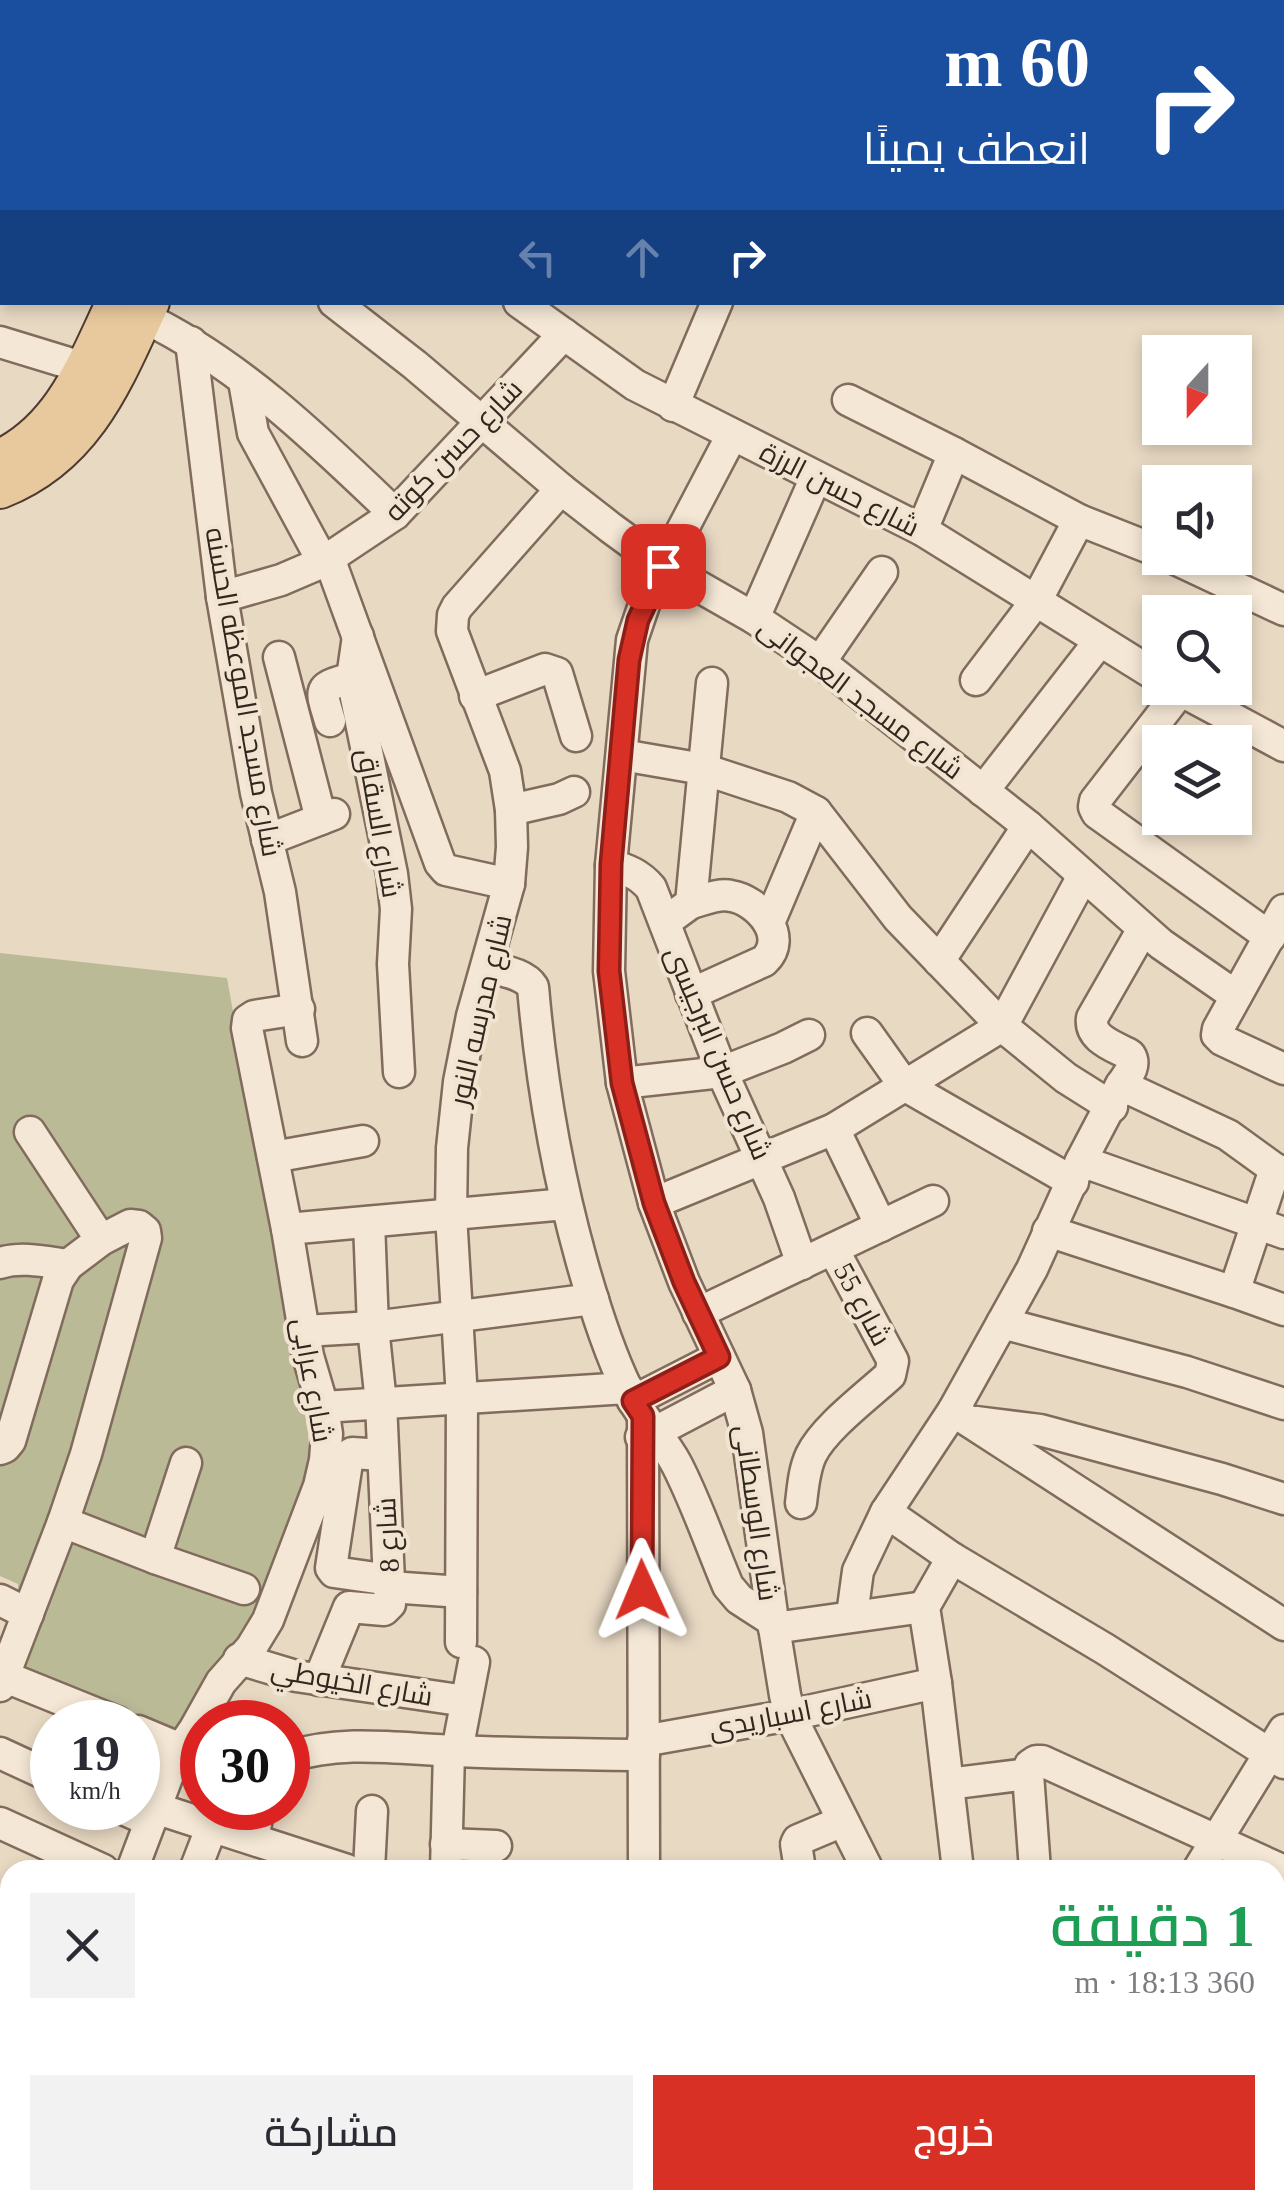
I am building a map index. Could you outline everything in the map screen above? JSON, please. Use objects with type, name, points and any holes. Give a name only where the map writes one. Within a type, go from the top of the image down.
[{"type":"main road","points":[[0,460],[53,420],[71,396],[84,368],[137,307]]},
{"type":"main road","points":[[0,489],[42,468],[92,416],[137,307]]},
{"type":"street","name":"شارع مسجد العجوانى","points":[[338,305],[561,488],[663,566],[754,618],[820,662],[1028,826],[1143,929],[1236,996]]},
{"type":"street","name":"شارع حسن الرزة","points":[[523,305],[622,377],[922,530],[1142,667]]},
{"type":"street","points":[[673,406],[716,305]]},
{"type":"street","points":[[137,307],[244,381],[328,450],[395,514]]},
{"type":"street","name":"شارع حسن كوته","points":[[222,597],[281,580],[326,560],[395,514],[564,334]]},
{"type":"street","points":[[0,342],[84,368]]},
{"type":"street","name":"شارع مسجد الموعظه الحسنه","points":[[190,342],[222,597],[256,793],[280,892],[302,1041]]},
{"type":"street","points":[[244,381],[253,433],[326,560],[358,636],[440,863],[446,870],[509,884]]},
{"type":"street","points":[[848,400],[1079,520],[1142,545]]},
{"type":"street","name":"شارع الوسطانى","points":[[732,435],[646,600],[632,640],[611,864],[609,971],[622,1083],[654,1203],[670,1250],[734,1390],[747,1433],[790,1715],[863,1860]]},
{"type":"street","points":[[922,530],[954,452]]},
{"type":"street","points":[[754,618],[816,477]]},
{"type":"street","name":"شارع مدرسه النور","points":[[446,1857],[453,1751],[466,1701],[467,1652],[461,1592],[462,1398],[450,1215],[452,1148],[472,1016],[509,884],[512,847],[504,771],[452,631],[453,614],[561,488]]},
{"type":"street","points":[[976,680],[1036,602],[1079,520]]},
{"type":"street","points":[[820,662],[882,572]]},
{"type":"street","points":[[1209,575],[1284,610]]},
{"type":"street","name":"شارع السقاق","points":[[358,636],[352,678],[396,909],[393,964],[399,1072]]},
{"type":"street","points":[[984,791],[1100,642]]},
{"type":"street","points":[[267,840],[328,817],[279,657]]},
{"type":"street","points":[[476,696],[545,669],[552,670],[557,673],[576,736]]},
{"type":"street","points":[[330,722],[324,690],[328,685],[352,678]]},
{"type":"street","points":[[691,903],[712,683]]},
{"type":"street","points":[[1160,705],[1096,802],[1097,813],[1270,937]]},
{"type":"street","name":"شارع حسن الرزة","points":[[1209,705],[1284,746]]},
{"type":"street","points":[[622,755],[703,769],[788,797],[816,812],[898,918],[1002,1026],[1066,1078],[1228,1135],[1280,1170],[1271,1228],[1234,1292]]},
{"type":"street","points":[[511,810],[574,792]]},
{"type":"street","points":[[769,923],[816,812]]},
{"type":"street","points":[[940,961],[1028,826]]},
{"type":"street","name":"شارع حسن البرجيسى","points":[[611,864],[630,870],[651,888],[802,1264]]},
{"type":"street","points":[[654,1203],[834,1129],[1002,1026],[1083,876]]},
{"type":"street","points":[[665,922],[691,903],[725,895],[758,909],[769,923],[774,947],[771,955],[691,994]]},
{"type":"street","points":[[1284,910],[1217,1035],[1284,1069]]},
{"type":"street","points":[[852,1616],[858,1571],[886,1512],[961,1416],[1002,1323],[1133,1065],[1130,1055],[1090,1028],[1143,929]]},
{"type":"street","points":[[487,967],[545,986],[540,1060],[548,1115],[566,1204],[593,1300],[640,1415],[677,1465],[728,1586],[774,1624],[924,1607]]},
{"type":"street","name":"شارع عرابى","points":[[210,1700],[268,1620],[319,1486],[325,1460],[323,1407],[314,1382],[247,1024],[254,1016],[299,1009]]},
{"type":"street","points":[[867,1033],[904,1085],[1077,1172],[1271,1228]]},
{"type":"street","points":[[622,1083],[722,1072],[808,1035]]},
{"type":"street","points":[[834,1129],[881,1226]]},
{"type":"street","points":[[30,1132],[101,1240]]},
{"type":"street","points":[[273,1157],[364,1141]]},
{"type":"street","points":[[698,1314],[933,1201]]},
{"type":"street","points":[[287,1229],[566,1204]]},
{"type":"street","name":"شارع 8","points":[[302,1685],[346,1610],[353,1606],[384,1610],[390,1604],[369,1222]]},
{"type":"street","points":[[0,1450],[10,1440],[58,1280],[68,1264],[101,1240],[130,1225],[139,1226],[146,1238],[86,1454],[2,1677],[61,1700]]},
{"type":"street","points":[[1048,1232],[1284,1310]]},
{"type":"street","name":"شارع 55","points":[[801,1503],[810,1457],[822,1437],[893,1369],[893,1361],[833,1249]]},
{"type":"street","points":[[0,1263],[28,1260],[68,1264]]},
{"type":"street","points":[[304,1330],[373,1327],[593,1300]]},
{"type":"street","points":[[1002,1323],[1187,1372],[1284,1404]]},
{"type":"street","points":[[640,1415],[719,1357]]},
{"type":"street","points":[[323,1407],[462,1398],[640,1415],[734,1390]]},
{"type":"street","points":[[640,1415],[644,1860]]},
{"type":"street","points":[[961,1416],[1040,1430],[1284,1499]]},
{"type":"street","points":[[961,1416],[1284,1625]]},
{"type":"street","points":[[383,1455],[348,1456],[334,1572],[390,1584],[461,1592]]},
{"type":"street","points":[[155,1558],[186,1463]]},
{"type":"street","points":[[886,1512],[952,1558],[1279,1749],[1205,1860]]},
{"type":"street","points":[[63,1522],[244,1588]]},
{"type":"street","points":[[952,1558],[924,1607],[957,1860]]},
{"type":"street","points":[[0,1600],[28,1614]]},
{"type":"street","name":"شارع الخيوطي","points":[[239,1659],[302,1685],[466,1701]]},
{"type":"street","name":"شارع اسباريدى","points":[[310,1750],[343,1745],[453,1751],[644,1748],[936,1684]]},
{"type":"street","name":"شارع عرابى","points":[[160,1795],[180,1750]]},
{"type":"street","points":[[0,1753],[30,1767]]},
{"type":"street","points":[[1035,1860],[1028,1774],[1030,1764],[1042,1761],[1259,1860]]},
{"type":"street","points":[[948,1784],[1028,1774]]},
{"type":"street","points":[[369,1860],[372,1810]]},
{"type":"street","points":[[799,1860],[798,1840],[843,1821]]},
{"type":"street","points":[[0,1823],[62,1860]]},
{"type":"street","name":"شارع عرابى","points":[[136,1860],[147,1830]]},
{"type":"street","points":[[199,1860],[210,1830]]},
{"type":"street","points":[[225,1830],[253,1839],[289,1860]]},
{"type":"street","points":[[253,1839],[255,1830]]},
{"type":"street","points":[[446,1857],[496,1846]]},
{"type":"green space","points":[[0,953],[227,978],[308,1429],[309,1465],[252,1628],[200,1700],[180,1700],[180,1728],[176,1734],[160,1727],[160,1700],[93,1700],[19,1670],[18,1584],[0,1576]]},
{"type":"route","points":[[642,1590],[643,1416],[633,1401],[719,1357],[670,1250],[654,1203],[622,1083],[609,971],[611,864],[629,660],[638,620],[663,566]]}]
